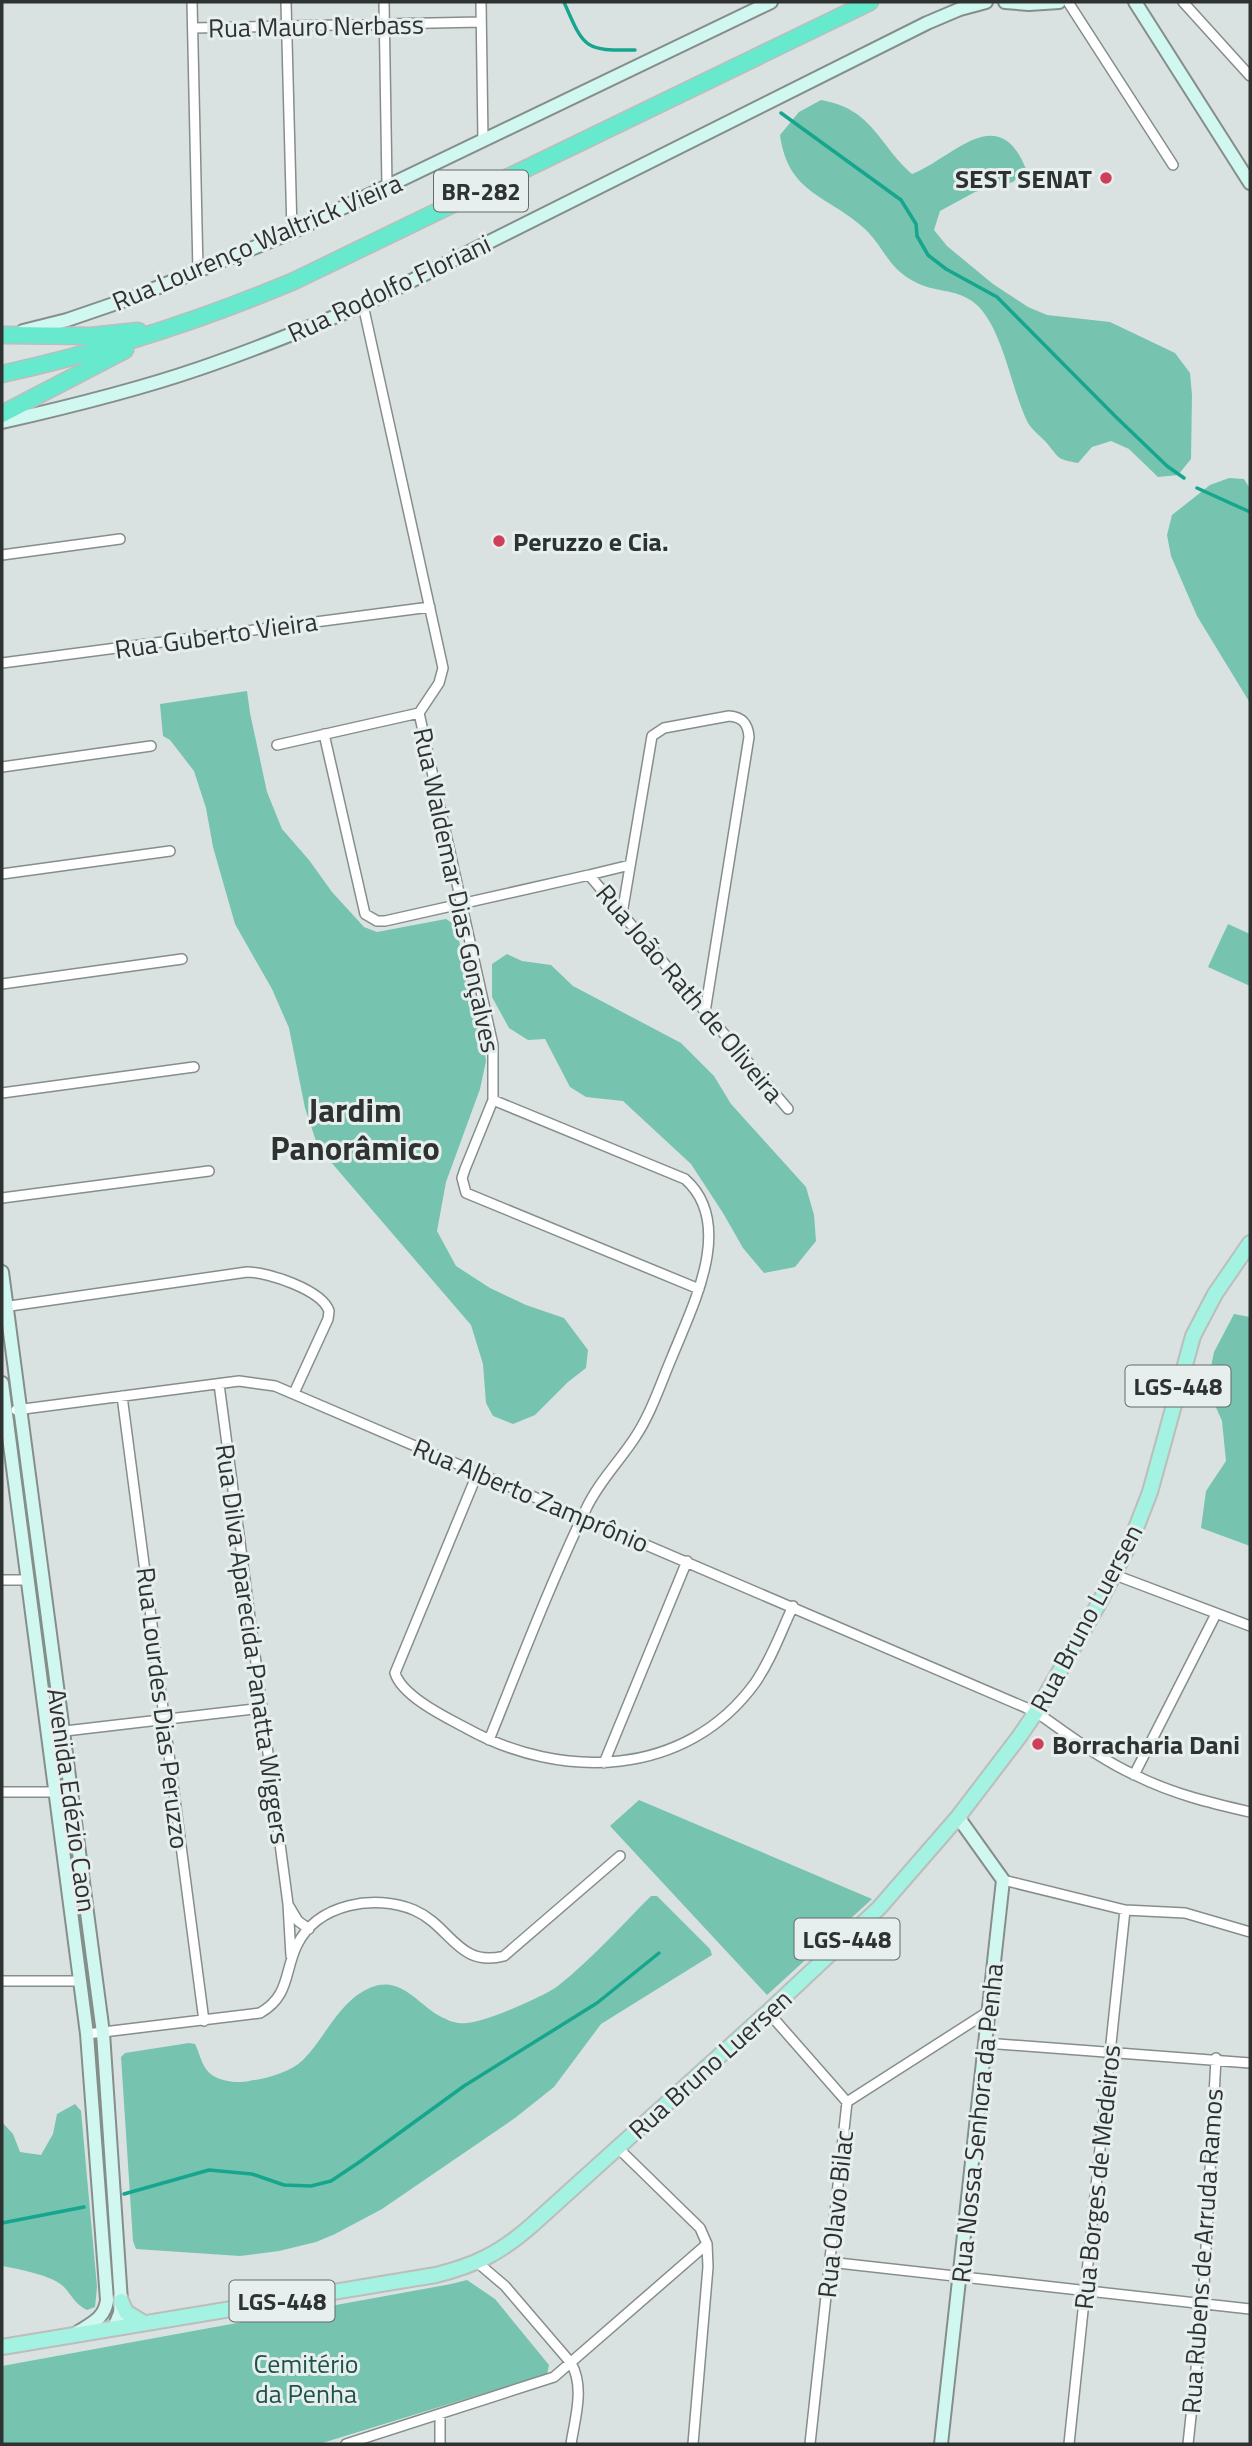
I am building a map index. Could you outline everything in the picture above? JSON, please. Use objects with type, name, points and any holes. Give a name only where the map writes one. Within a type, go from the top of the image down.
[{"type":"highway","name":"BR-282","points":[[2,374],[84,355],[206,317],[328,265],[870,2]]},
{"type":"highway","points":[[3,335],[91,336],[137,332],[206,317]]},
{"type":"highway","points":[[2,414],[155,334]]},
{"type":"main road","name":"Rua Lourenço Waltrick Vieira","points":[[3,335],[104,308],[292,232],[771,2]]},
{"type":"main road","name":"Rua Rodolfo Floriani","points":[[2,422],[138,388],[197,370],[363,305],[927,23],[960,9],[986,2]]},
{"type":"main road","points":[[1005,2],[1059,2]]},
{"type":"main road","points":[[1135,2],[1250,183]]},
{"type":"main road","name":"Rua Bruno Luersen","points":[[2,2347],[436,2275],[478,2263],[517,2238],[879,1908],[958,1816],[1037,1712],[1115,1575],[1136,1531],[1150,1492],[1192,1336],[1215,1294],[1250,1243]]},
{"type":"main road","name":"Avenida Edézio Caon","points":[[2,1272],[4,1306],[103,2033],[121,2301],[114,2328]]},
{"type":"main road","name":"Avenida Edézio Caon","points":[[2,1383],[7,1465],[28,1580],[88,2035],[107,2300],[101,2318],[74,2335]]},
{"type":"main road","points":[[958,1816],[1003,1880]]},
{"type":"main road","name":"Rua Nossa Senhora da Penha","points":[[941,2444],[1003,1880]]},
{"type":"main road","points":[[121,2301],[126,2312],[145,2323]]},
{"type":"street","points":[[192,2],[198,271]]},
{"type":"street","points":[[286,2],[292,232]]},
{"type":"street","points":[[384,2],[387,187]]},
{"type":"street","points":[[481,2],[483,141]]},
{"type":"street","points":[[1068,2],[1173,166]]},
{"type":"street","points":[[1183,2],[1250,76]]},
{"type":"street","name":"Rua Mauro Nerbass","points":[[193,28],[481,22]]},
{"type":"street","points":[[276,745],[419,713],[439,683],[443,668],[363,305]]},
{"type":"street","points":[[2,555],[120,539]]},
{"type":"street","name":"Rua Guberto Vieira","points":[[2,663],[430,607]]},
{"type":"street","name":"Rua Waldemar Dias Gonçalves","points":[[419,713],[493,1045],[493,1100],[465,1169],[463,1187],[472,1198],[699,1289]]},
{"type":"street","points":[[622,914],[651,740],[655,733],[664,728],[729,716],[738,717],[748,728],[749,737],[705,1012]]},
{"type":"street","name":"Rua João Rath de Oliveira","points":[[324,734],[365,914],[377,921],[385,921],[589,875],[788,1109]]},
{"type":"street","points":[[2,767],[151,746]]},
{"type":"street","points":[[2,874],[170,851]]},
{"type":"street","points":[[589,875],[630,866]]},
{"type":"street","points":[[2,984],[182,959]]},
{"type":"street","points":[[2,1093],[194,1067]]},
{"type":"street","points":[[489,1740],[582,1516],[596,1491],[642,1426],[707,1264],[706,1221],[700,1196],[692,1185],[673,1172],[493,1100]]},
{"type":"street","points":[[2,1198],[209,1171]]},
{"type":"street","points":[[4,1306],[247,1272],[269,1275],[322,1298],[329,1311],[294,1393]]},
{"type":"street","name":"Rua Alberto Zamprônio","points":[[5,1411],[250,1381],[275,1386],[1037,1712],[1087,1748],[1134,1775],[1179,1794],[1250,1812]]},
{"type":"street","name":"Rua Dilva Aparecida Panatta Wiggers","points":[[219,1384],[288,1904],[291,1961]]},
{"type":"street","name":"Rua Lourdes Dias Peruzzo","points":[[122,1396],[204,2021]]},
{"type":"street","points":[[478,1472],[395,1674],[403,1687],[424,1703],[489,1740],[528,1755],[555,1760],[604,1763],[635,1760],[666,1751],[714,1724],[734,1706],[755,1682],[793,1606]]},
{"type":"street","points":[[604,1763],[687,1561]]},
{"type":"street","points":[[1115,1575],[1250,1626]]},
{"type":"street","points":[[2,1580],[28,1580]]},
{"type":"street","points":[[1134,1775],[1216,1614]]},
{"type":"street","points":[[48,1733],[262,1708]]},
{"type":"street","points":[[2,1792],[56,1792]]},
{"type":"street","points":[[88,2035],[248,2015],[269,2008],[283,1991],[296,1946],[309,1929],[338,1909],[355,1904],[389,1902],[403,1906],[430,1918],[462,1950],[471,1955],[492,1959],[504,1955],[620,1856]]},
{"type":"street","points":[[1003,1880],[1125,1910],[1185,1913],[1250,1932]]},
{"type":"street","points":[[288,1904],[298,1921],[309,1929]]},
{"type":"street","name":"Rua Borges de Medeiros","points":[[1069,2444],[1125,1910]]},
{"type":"street","points":[[2,1981],[80,1981]]},
{"type":"street","points":[[847,2102],[989,2011]]},
{"type":"street","name":"Rua Olavo Bilac","points":[[768,2012],[847,2102],[810,2444]]},
{"type":"street","points":[[985,2043],[1216,2058],[1250,2063]]},
{"type":"street","name":"Rua Rubens de Arruda Ramos","points":[[1188,2444],[1203,2304],[1216,2058]]},
{"type":"street","points":[[618,2148],[700,2228],[707,2244],[707,2290],[693,2444]]},
{"type":"street","points":[[346,2444],[543,2382],[562,2373],[707,2244]]},
{"type":"street","points":[[829,2262],[1250,2309]]},
{"type":"street","points":[[478,2263],[505,2286],[577,2373],[579,2388],[571,2444]]},
{"type":"street","points":[[440,2415],[440,2444]]},
{"type":"green space","points":[[821,100],[852,111],[864,119],[912,174],[958,147],[988,136],[1002,138],[1015,149],[1026,169],[1013,182],[975,192],[940,211],[934,230],[947,246],[993,284],[1028,307],[1047,315],[1110,322],[1175,353],[1190,373],[1192,395],[1191,459],[1178,475],[1158,477],[1129,449],[1111,441],[1092,447],[1078,463],[1061,459],[1056,454],[1027,421],[1005,357],[991,324],[982,311],[965,297],[924,286],[907,278],[893,265],[866,230],[812,192],[792,170],[784,155],[780,135],[799,112]]},
{"type":"green space","points":[[1229,478],[1244,479],[1250,489],[1250,703],[1197,616],[1171,556],[1167,535],[1172,515],[1210,485]]},
{"type":"green space","points":[[247,691],[267,792],[282,829],[332,892],[364,927],[377,932],[446,919],[455,925],[481,1029],[486,1061],[480,1089],[446,1182],[437,1231],[456,1266],[490,1288],[526,1305],[564,1318],[588,1350],[586,1368],[535,1415],[513,1424],[493,1416],[486,1403],[483,1364],[471,1325],[318,1147],[305,1108],[289,1028],[272,989],[235,924],[194,771],[170,740],[163,736],[160,704]]},
{"type":"green space","points":[[1228,924],[1250,934],[1250,986],[1208,967]]},
{"type":"green space","points":[[507,954],[522,961],[551,965],[573,986],[681,1043],[714,1076],[731,1104],[806,1187],[814,1215],[816,1241],[795,1267],[764,1273],[743,1248],[691,1164],[623,1101],[586,1097],[570,1087],[545,1039],[528,1040],[509,1028],[492,997],[492,964]]},
{"type":"green space","points":[[1234,1314],[1250,1317],[1250,1546],[1201,1528],[1206,1491],[1226,1461],[1222,1421],[1207,1387],[1214,1352]]},
{"type":"green space","points":[[17,1432],[54,1710],[14,1434]]},
{"type":"green space","points":[[58,1755],[62,1756],[94,2013],[91,2015]]},
{"type":"green space","points":[[639,1800],[872,1899],[767,1995],[610,1826]]},
{"type":"green space","points":[[651,1896],[657,1896],[710,1949],[712,1955],[601,2024],[554,2087],[515,2118],[382,2209],[316,2242],[279,2251],[240,2256],[136,2249],[133,2241],[121,2057],[125,2053],[189,2043],[195,2044],[206,2069],[220,2079],[244,2082],[271,2076],[285,2072],[303,2060],[351,2001],[372,1987],[383,1985],[403,1989],[450,2021],[464,2023],[486,2019],[528,2002],[559,1985]]},
{"type":"green space","points":[[95,2058],[98,2059],[116,2293],[116,2310],[108,2319],[106,2317]]},
{"type":"green space","points":[[75,2104],[81,2111],[97,2287],[95,2307],[87,2310],[52,2279],[2,2266],[2,2122],[13,2134],[20,2152],[41,2155],[53,2134],[57,2114]]},
{"type":"green space","name":"Cemitério da Penha","points":[[467,2280],[495,2299],[549,2365],[547,2374],[319,2444],[2,2444],[2,2366]]},
{"type":"waterway","points":[[564,2],[576,29],[588,44],[605,49],[635,50]]},
{"type":"waterway","points":[[781,113],[901,200],[916,224],[917,236],[928,255],[946,269],[997,297],[1115,416],[1167,466],[1184,478]]},
{"type":"waterway","points":[[1197,488],[1250,512]]},
{"type":"waterway","points":[[124,2194],[209,2170],[252,2174],[284,2185],[311,2186],[331,2181],[464,2086],[597,2003],[659,1953]]},
{"type":"waterway","points":[[2,2223],[84,2207]]},
{"type":"place","name":"SEST SENAT","points":[[1106,178]]},
{"type":"place","name":"Peruzzo e Cia.","points":[[499,541]]},
{"type":"place","name":"Borracharia Dani","points":[[1038,1744]]},
{"type":"district","name":"Jardim Panorâmico","points":[[355,1129]]}]
